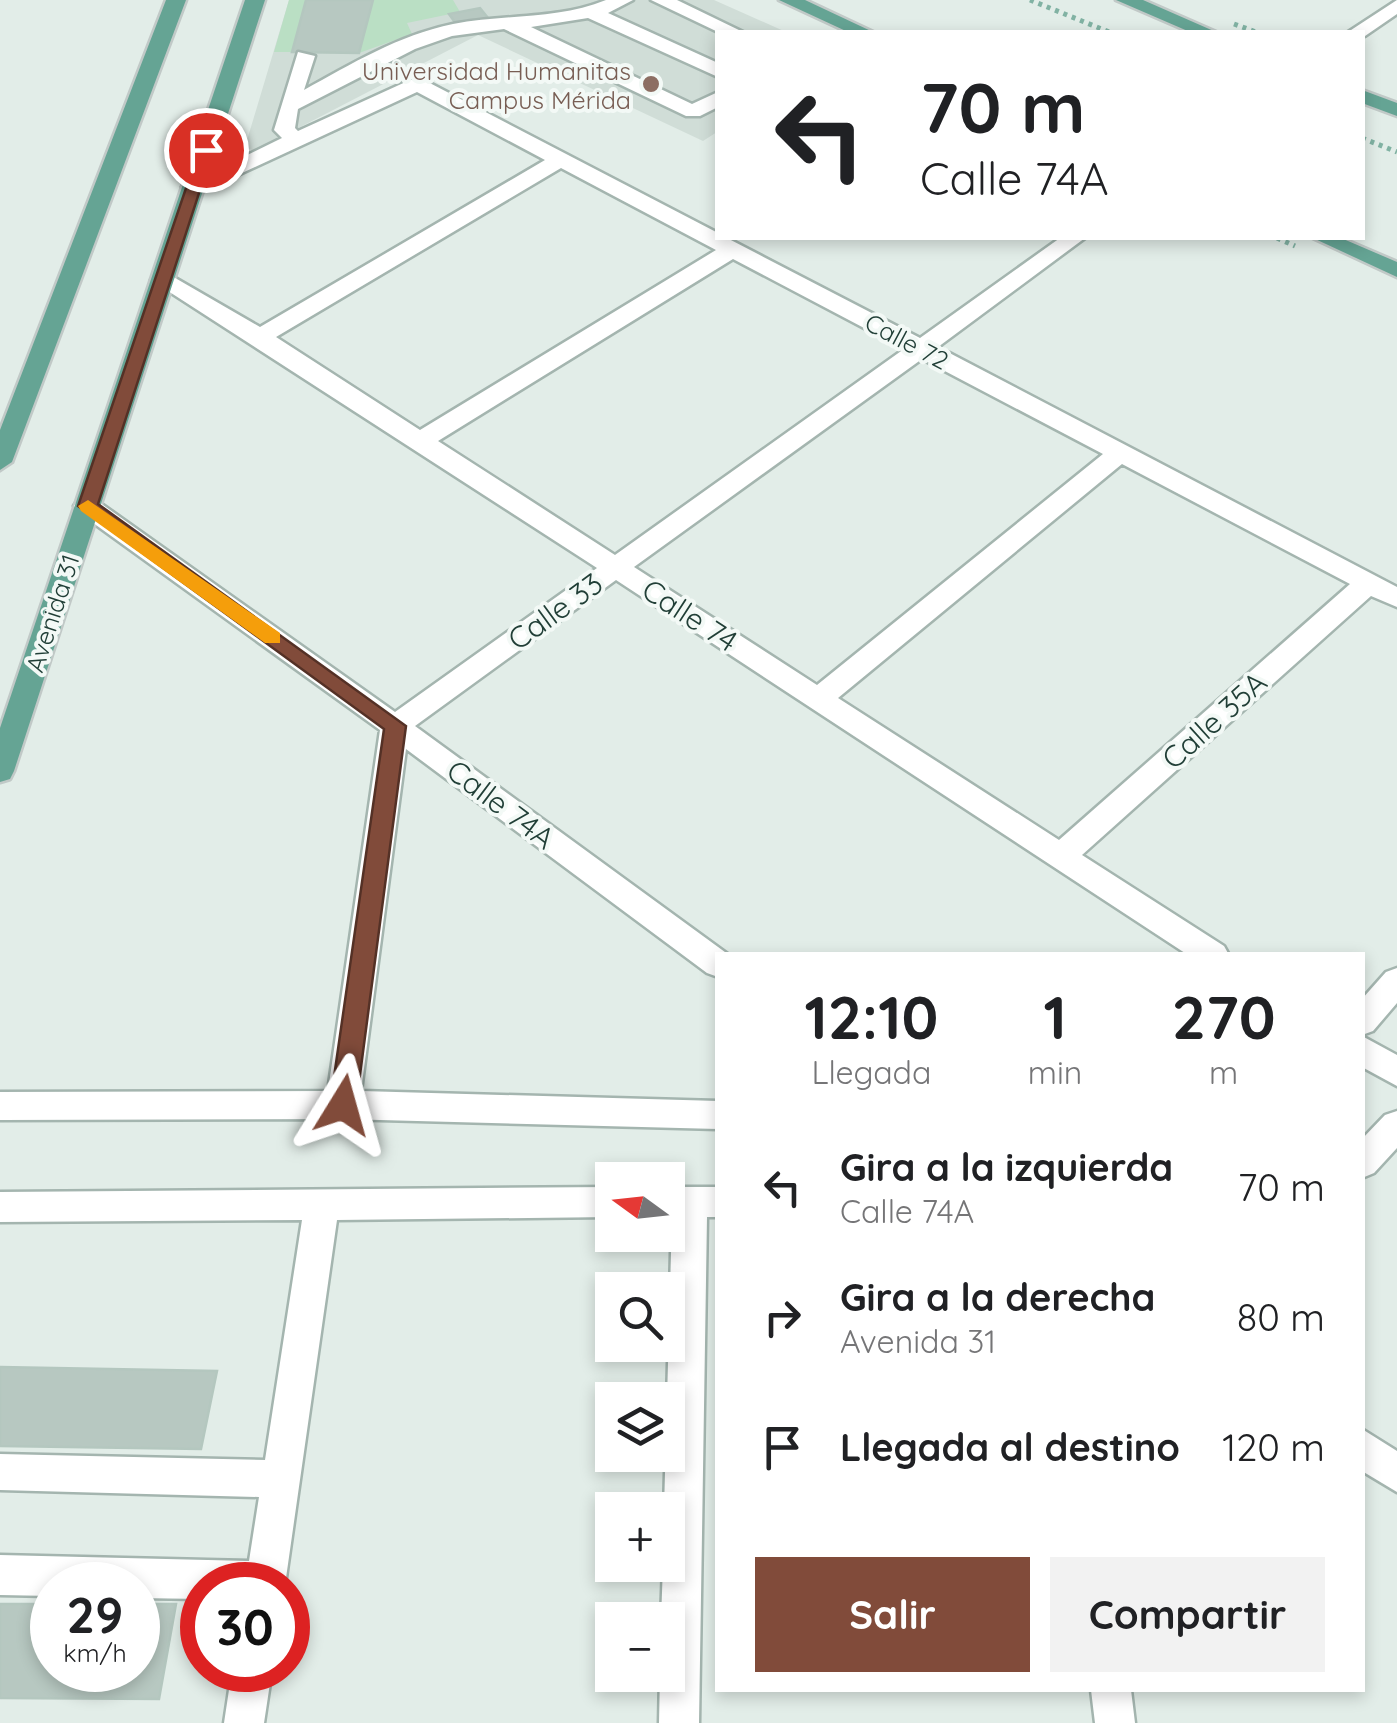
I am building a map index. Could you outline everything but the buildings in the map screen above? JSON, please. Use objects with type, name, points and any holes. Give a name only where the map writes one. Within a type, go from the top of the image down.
[{"type":"main road","points":[[0,462],[176,0]]},
{"type":"main road","name":"Avenida 31","points":[[0,770],[255,0]]},
{"type":"main road","points":[[789,0],[857,30]]},
{"type":"main road","points":[[1126,0],[1201,30]]},
{"type":"main road","points":[[1365,97],[1397,110]]},
{"type":"main road","points":[[1329,240],[1397,270]]},
{"type":"street","points":[[288,106],[428,37],[505,22],[595,14],[624,0]]},
{"type":"street","points":[[661,0],[728,30]]},
{"type":"street","points":[[1361,30],[1397,5]]},
{"type":"street","points":[[595,14],[715,71]]},
{"type":"street","points":[[505,22],[694,112],[715,100]]},
{"type":"street","points":[[193,188],[298,142],[284,130],[304,56]]},
{"type":"street","name":"Calle 72","points":[[298,142],[417,84],[1397,598]]},
{"type":"street","points":[[260,337],[560,160]]},
{"type":"street","name":"Calle 33","points":[[395,726],[1071,240]]},
{"type":"street","points":[[420,440],[732,250]]},
{"type":"street","name":"Calle 74","points":[[162,280],[260,337],[1208,952]]},
{"type":"street","points":[[819,698],[1120,454]]},
{"type":"street","name":"Calle 74A","points":[[88,506],[715,962]]},
{"type":"street","name":"Calle 35A","points":[[1060,858],[1368,583]]},
{"type":"street","points":[[343,1105],[395,726]]},
{"type":"street","points":[[1365,1018],[1397,981]]},
{"type":"street","points":[[1365,1052],[1397,1072]]},
{"type":"street","points":[[0,1106],[343,1105],[715,1115]]},
{"type":"street","points":[[1365,1160],[1397,1125]]},
{"type":"street","points":[[0,1207],[595,1202]]},
{"type":"street","points":[[679,1723],[691,1202]]},
{"type":"street","points":[[268,1562],[322,1203]]},
{"type":"street","points":[[1365,1449],[1397,1474]]},
{"type":"street","points":[[0,1472],[282,1479]]},
{"type":"street","points":[[0,1576],[180,1581]]},
{"type":"street","points":[[244,1723],[249,1692]]},
{"type":"street","points":[[1111,1692],[1115,1723]]},
{"type":"path","points":[[1030,0],[1104,30]]},
{"type":"path","points":[[1365,139],[1397,152]]},
{"type":"shaded area","name":"Universidad Humanitas Campus Mérida","points":[[289,0],[714,0],[782,30],[715,30],[715,133],[703,141],[478,35],[254,151],[245,147]]},
{"type":"green space","points":[[289,0],[306,0],[292,52],[274,52]]},
{"type":"green space","points":[[373,0],[453,0],[460,12],[407,23],[412,34],[359,53]]},
{"type":"slow traffic","points":[[88,506],[272,638]]},
{"type":"place","name":"Universidad Humanitas Campus Mérida","points":[[651,84]]},
{"type":"route","points":[[206,150],[88,506],[395,726],[343,1105]]}]
